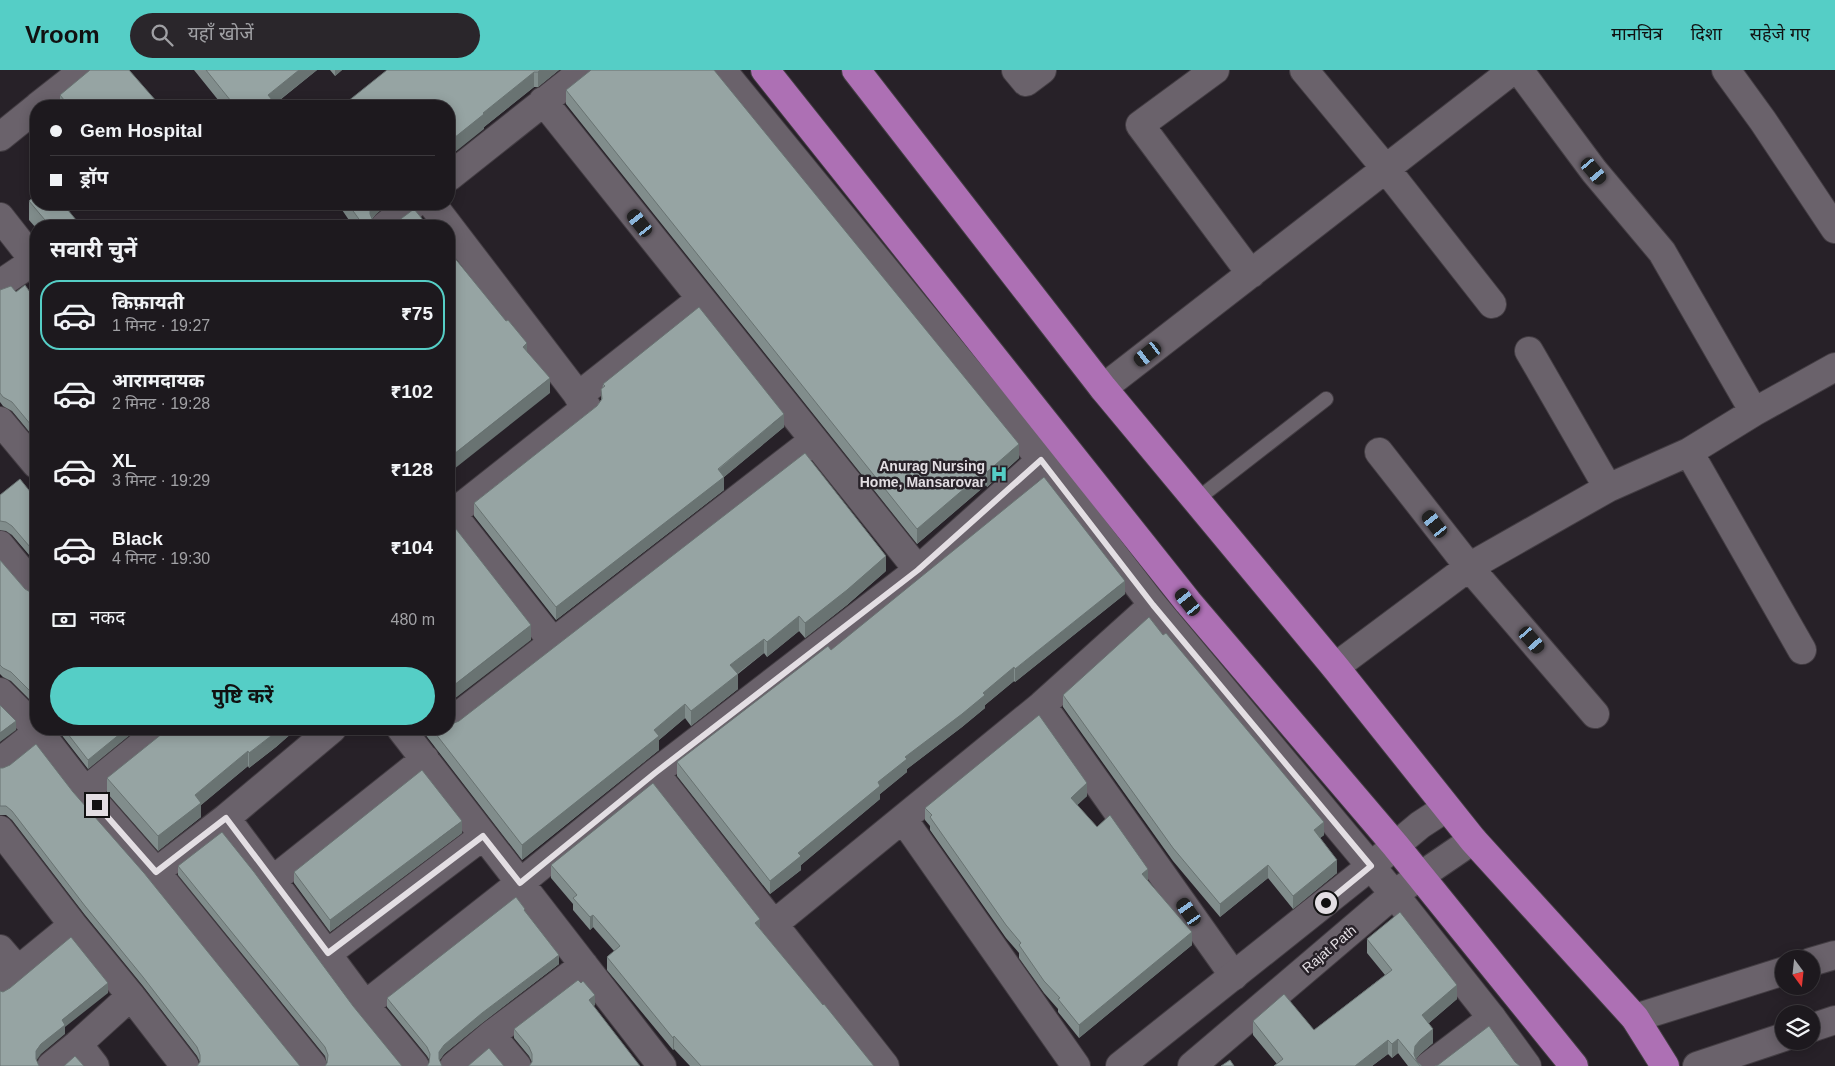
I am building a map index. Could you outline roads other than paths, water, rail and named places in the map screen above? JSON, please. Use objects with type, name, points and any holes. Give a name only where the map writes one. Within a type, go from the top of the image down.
[{"type":"highway","points":[[765,70],[1188,602],[1395,845],[1574,1066]]},
{"type":"highway","points":[[856,70],[1103,388],[1335,667],[1473,840],[1635,1018],[1665,1066]]},
{"type":"street","points":[[46,100],[84,70]]},
{"type":"street","points":[[455,172],[584,70]]},
{"type":"street","points":[[722,70],[1041,460],[1153,605],[1394,894],[1492,1018],[1527,1066]]},
{"type":"street","points":[[1016,70],[1026,82],[1042,70]]},
{"type":"street","points":[[1215,70],[1140,124],[1251,274]]},
{"type":"street","points":[[1304,70],[1386,169],[1492,304]]},
{"type":"street","points":[[1103,388],[1513,70]]},
{"type":"street","points":[[1519,70],[1594,171],[1662,252],[1754,412]]},
{"type":"street","points":[[1726,70],[1835,229]]},
{"type":"street","points":[[543,101],[918,570]]},
{"type":"street","points":[[0,137],[30,113]]},
{"type":"street","points":[[393,220],[406,210]]},
{"type":"street","points":[[437,210],[444,220]]},
{"type":"street","points":[[0,216],[30,255]]},
{"type":"street","points":[[455,234],[587,407],[455,508]]},
{"type":"street","points":[[0,284],[30,265]]},
{"type":"street","points":[[578,396],[702,299]]},
{"type":"street","points":[[1529,351],[1608,488]]},
{"type":"street","points":[[1335,667],[1469,567],[1608,488],[1689,452],[1754,412],[1835,367]]},
{"type":"street","points":[[0,421],[30,457]]},
{"type":"street","points":[[455,718],[814,440]]},
{"type":"street","points":[[1379,452],[1469,567],[1595,714]]},
{"type":"street","points":[[1689,452],[1802,650]]},
{"type":"street","points":[[365,1005],[520,883],[655,773],[918,570],[1041,460]]},
{"type":"street","points":[[455,518],[553,642]]},
{"type":"street","points":[[0,545],[30,572]]},
{"type":"street","points":[[774,924],[1042,705],[1153,605]]},
{"type":"street","points":[[0,692],[30,722]]},
{"type":"street","points":[[1042,705],[1234,976]]},
{"type":"street","points":[[0,762],[30,735]]},
{"type":"street","points":[[42,735],[85,791],[156,872],[301,1062]]},
{"type":"street","points":[[85,791],[154,735]]},
{"type":"street","points":[[156,872],[226,818],[325,735]]},
{"type":"street","points":[[273,880],[414,745],[431,735]]},
{"type":"street","points":[[414,745],[662,1066]]},
{"type":"street","points":[[655,773],[886,1066]]},
{"type":"street","points":[[1120,1066],[1395,845],[1446,808]]},
{"type":"street","points":[[226,818],[365,1005],[415,1066]]},
{"type":"street","points":[[903,819],[1076,1066]]},
{"type":"street","points":[[0,830],[185,1066]]},
{"type":"street","points":[[328,953],[483,836]]},
{"type":"street","name":"Rajat Path","points":[[1192,1066],[1394,894],[1473,840]]},
{"type":"street","points":[[0,949],[9,978],[73,925]]},
{"type":"street","points":[[1820,959],[1835,954]]},
{"type":"street","points":[[454,1066],[491,1035],[584,965]]},
{"type":"street","points":[[1635,1018],[1775,974]]},
{"type":"street","points":[[51,1066],[132,996]]},
{"type":"street","points":[[1429,1066],[1492,1018]]},
{"type":"street","points":[[1820,1025],[1835,1020]]},
{"type":"street","points":[[491,1035],[517,1066]]},
{"type":"street","points":[[1697,1066],[1775,1040]]},
{"type":"street","points":[[78,1044],[95,1066]]},
{"type":"lane","points":[[1196,500],[1326,399]]},
{"type":"place","name":"Anurag Nursing Home, Mansarovar","points":[[999,474]]}]
